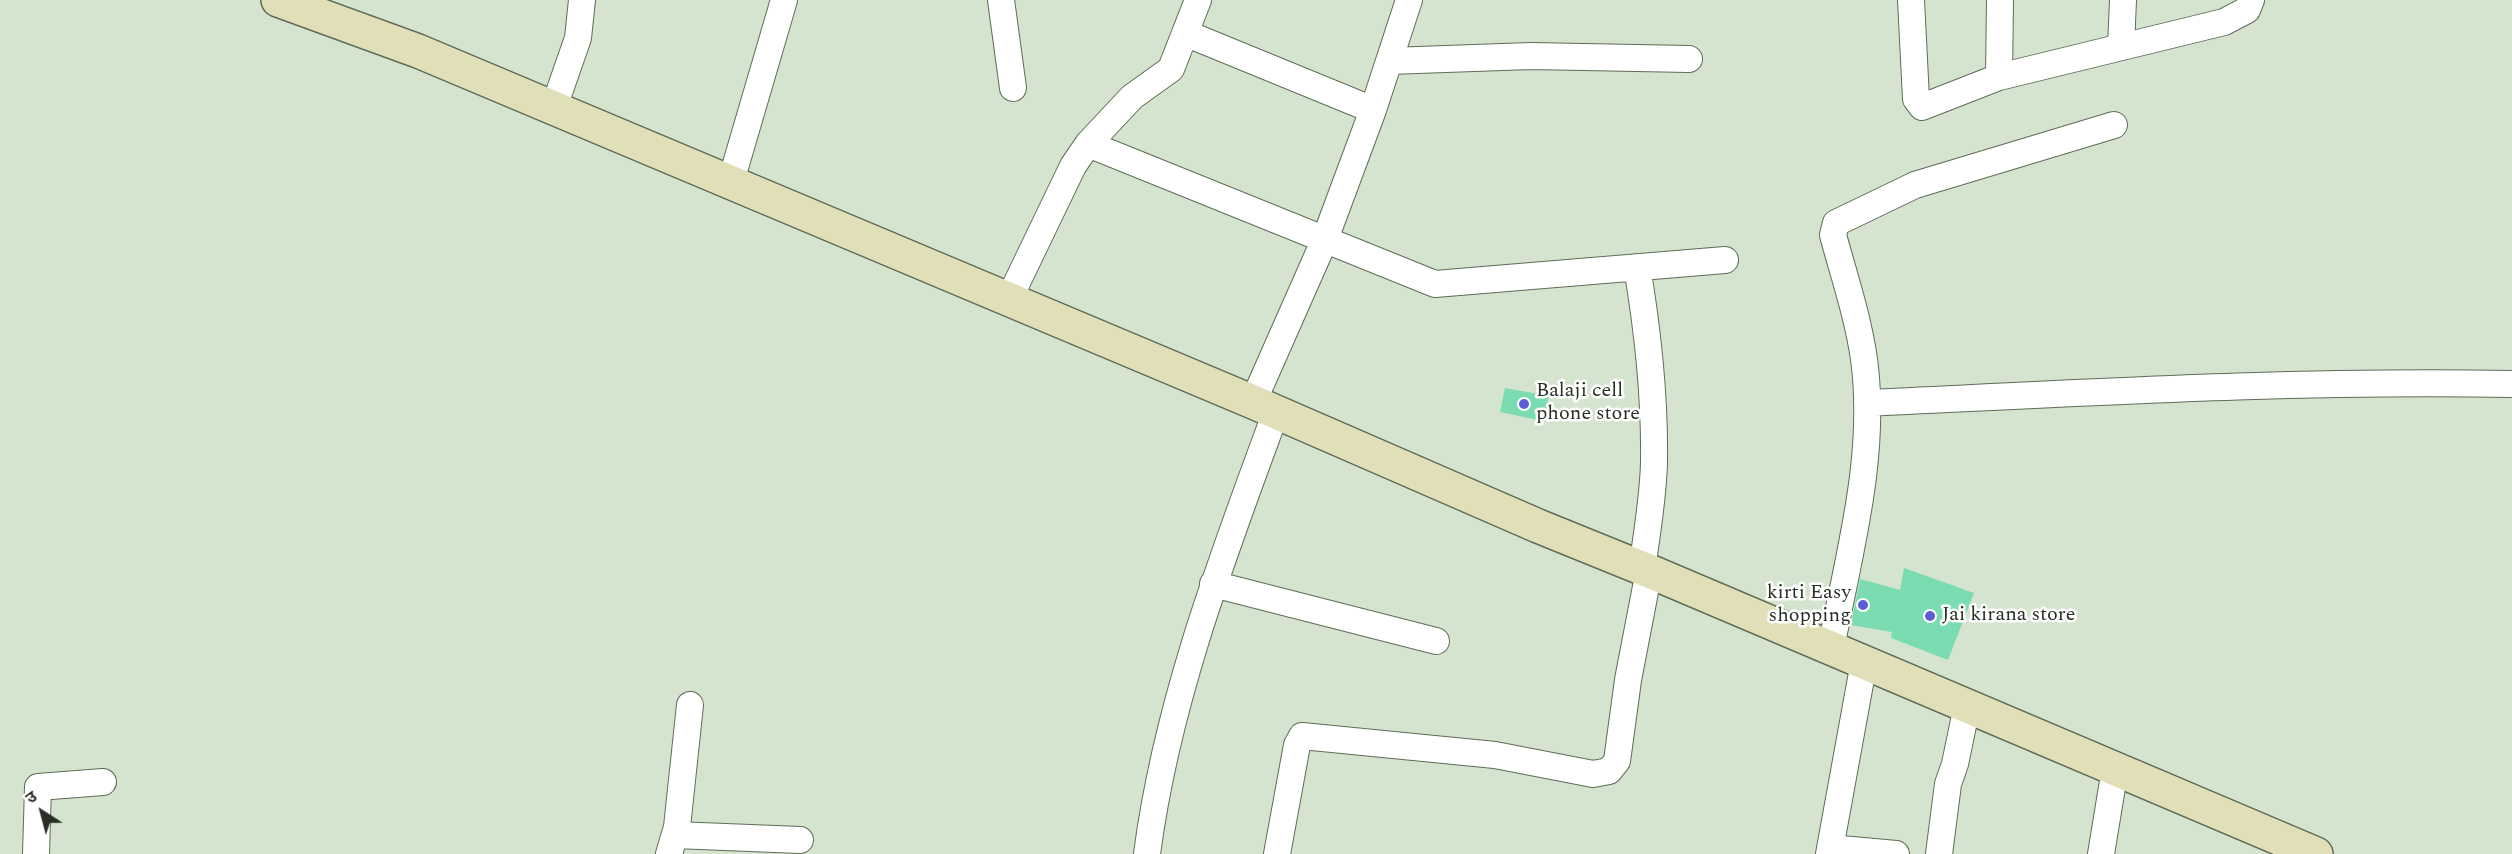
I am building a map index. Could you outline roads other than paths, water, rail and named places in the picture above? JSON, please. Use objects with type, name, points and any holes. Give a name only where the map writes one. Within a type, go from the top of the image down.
[{"type":"street","points":[[278,0],[418,51],[731,181],[1264,407],[1527,522],[1646,570],[2316,854]]},
{"type":"street","points":[[554,107],[578,38],[582,0]]},
{"type":"street","points":[[731,181],[784,0]]},
{"type":"street","points":[[1001,0],[1013,88]]},
{"type":"street","points":[[1009,299],[1072,166],[1088,144],[1132,96],[1171,69],[1198,0]]},
{"type":"street","points":[[1147,854],[1153,807],[1169,734],[1264,407],[1373,110],[1408,0]]},
{"type":"street","points":[[1911,0],[1916,99],[1924,107],[1999,77],[2224,22],[2247,10],[2251,0]]},
{"type":"street","points":[[1999,77],[2000,0]]},
{"type":"street","points":[[2121,47],[2123,0]]},
{"type":"street","points":[[1185,33],[1373,110]]},
{"type":"street","points":[[1389,61],[1531,56],[1689,59]]},
{"type":"street","points":[[1831,648],[1863,485],[1867,403],[1860,332],[1833,235],[1836,223],[1914,185],[2114,125]]},
{"type":"street","points":[[1088,144],[1435,284],[1725,260]]},
{"type":"street","points":[[1277,854],[1297,745],[1302,736],[1495,755],[1593,774],[1609,771],[1617,761],[1646,570],[1654,465],[1653,399],[1648,334],[1637,267]]},
{"type":"street","points":[[1867,403],[2393,381],[2512,384]]},
{"type":"street","points":[[1213,584],[1436,641]]},
{"type":"street","points":[[1864,662],[1829,851],[1896,854]]},
{"type":"street","points":[[690,705],[672,844],[800,840]]},
{"type":"street","points":[[1939,854],[1948,784],[1955,764],[1967,706]]},
{"type":"street","points":[[2101,854],[2115,769]]},
{"type":"street","points":[[36,854],[38,787],[103,782]]},
{"type":"place","name":"Balaji cell phone store","points":[[1524,404]]},
{"type":"place","name":"kirti Easy shopping","points":[[1863,605]]},
{"type":"place","name":"Jai kirana store","points":[[1930,616]]}]
